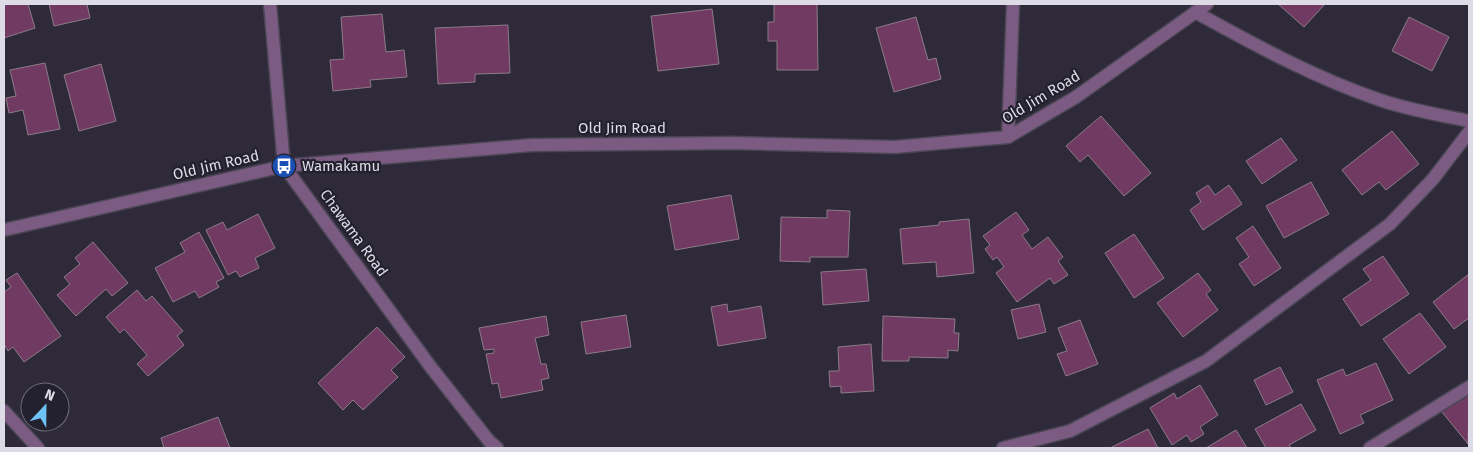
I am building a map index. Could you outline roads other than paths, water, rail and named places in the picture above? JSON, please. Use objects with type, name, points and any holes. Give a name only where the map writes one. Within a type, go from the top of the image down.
[{"type":"street","points":[[270,4],[284,166]]},
{"type":"street","points":[[1008,137],[1013,4]]},
{"type":"street","name":"Old Jim Road","points":[[4,230],[284,166],[532,145],[733,144],[895,147],[1008,137],[1076,97],[1207,4]]},
{"type":"street","points":[[1195,12],[1246,40],[1325,79],[1382,101],[1469,120]]},
{"type":"street","points":[[1003,448],[1070,431],[1206,361],[1390,224],[1433,179],[1469,132]]},
{"type":"street","name":"Chawama Road","points":[[284,166],[430,366],[489,441],[497,448]]},
{"type":"street","points":[[1370,448],[1469,387]]},
{"type":"street","points":[[4,411],[38,448]]},
{"type":"place","name":"Wamakamu","points":[[284,166]]}]
